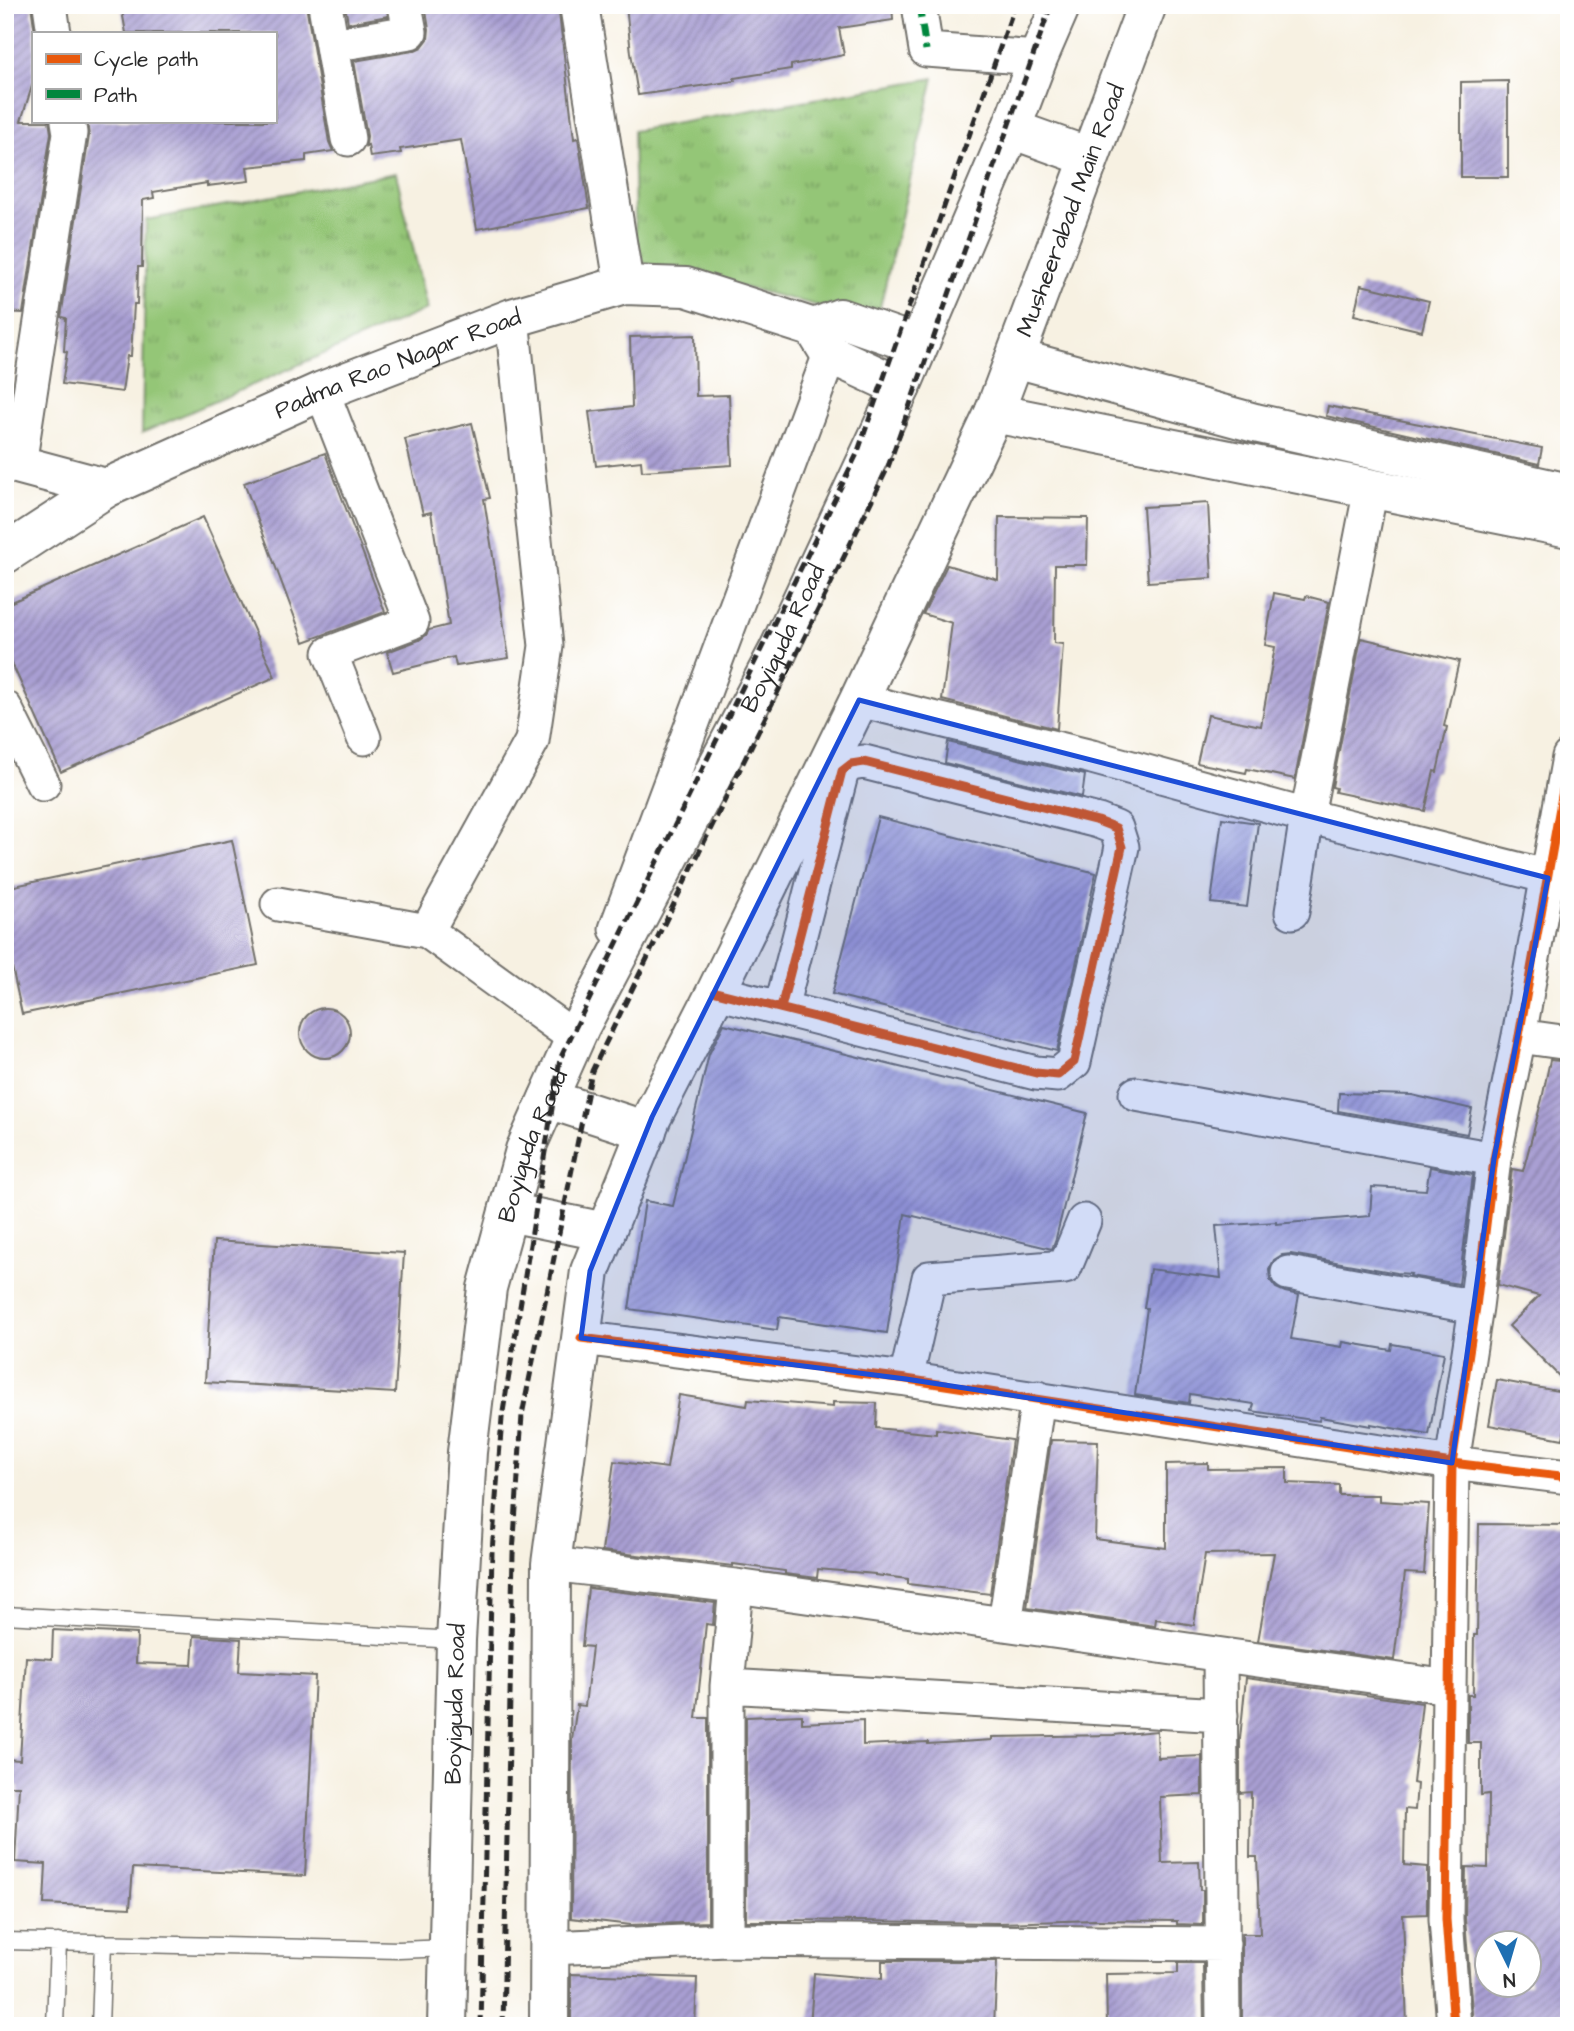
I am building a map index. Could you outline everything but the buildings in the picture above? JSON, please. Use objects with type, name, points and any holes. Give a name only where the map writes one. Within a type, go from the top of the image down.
[{"type":"main road","points":[[579,5],[624,285]]},
{"type":"main road","points":[[822,341],[840,318],[918,345],[1061,5]]},
{"type":"main road","name":"Musheerabad Main Road","points":[[994,413],[1147,5]]},
{"type":"main road","points":[[1011,129],[1089,157]]},
{"type":"main road","name":"Padma Rao Nagar Road","points":[[5,554],[106,488],[322,391],[512,318],[624,285],[685,287],[822,341],[901,387]]},
{"type":"main road","name":"Boyiguda Road","points":[[447,2026],[456,1640],[467,1452],[487,1289],[525,1150],[577,1032],[778,651],[918,345]]},
{"type":"main road","points":[[1015,358],[1255,423],[1569,493]]},
{"type":"main road","points":[[550,2026],[551,1564],[590,1271],[647,1131],[859,700],[994,413],[1569,528]]},
{"type":"main road","points":[[12,463],[106,488]]},
{"type":"main road","points":[[548,1099],[647,1131]]},
{"type":"main road","points":[[508,1212],[606,1232]]},
{"type":"street","points":[[50,5],[54,32]]},
{"type":"street","points":[[325,5],[348,139]]},
{"type":"street","points":[[332,45],[410,32],[405,5]]},
{"type":"street","points":[[919,5],[926,50],[1038,58]]},
{"type":"street","points":[[12,463],[70,133],[68,122]]},
{"type":"street","points":[[427,932],[532,741],[546,646],[512,318]]},
{"type":"street","points":[[278,904],[427,932],[577,1032],[822,341]]},
{"type":"street","points":[[322,391],[412,622],[330,653],[364,738]]},
{"type":"street","points":[[1292,912],[1307,816],[1371,488]]},
{"type":"street","points":[[859,700],[1092,757],[1307,816],[1559,880]]},
{"type":"street","points":[[5,708],[43,784]]},
{"type":"street","points":[[1454,2026],[1446,1919],[1452,1464],[1476,1307],[1494,1159],[1519,1036],[1559,880],[1569,757]]},
{"type":"street","points":[[716,992],[1036,1073],[1058,1075],[1074,1062],[1122,847],[1116,828],[864,762],[851,764],[842,771],[781,1008]]},
{"type":"street","points":[[764,894],[808,905]]},
{"type":"street","points":[[1519,1036],[1569,1043]]},
{"type":"street","points":[[1136,1094],[1494,1159]]},
{"type":"street","points":[[906,1379],[929,1278],[1065,1268],[1084,1221]]},
{"type":"street","points":[[1288,1273],[1476,1307]]},
{"type":"street","points":[[581,1338],[906,1379],[1452,1464],[1569,1477]]},
{"type":"street","points":[[1005,1624],[1038,1398]]},
{"type":"street","points":[[551,1564],[736,1586],[1449,1686]]},
{"type":"street","points":[[727,1940],[727,1686],[736,1586]]},
{"type":"street","points":[[1220,1656],[1223,2026]]},
{"type":"street","points":[[727,1686],[1221,1715]]},
{"type":"street","points":[[550,1948],[727,1940],[1223,1944]]},
{"type":"lane","points":[[5,1615],[456,1640]]},
{"type":"lane","points":[[5,1941],[399,1950],[448,1948]]},
{"type":"lane","points":[[55,2026],[58,1942]]},
{"type":"lane","points":[[100,2026],[103,1943]]},
{"type":"highlighted area","points":[[859,700],[1548,878],[1494,1159],[1452,1463],[906,1379],[581,1338],[590,1271],[652,1117]]},
{"type":"green space","points":[[934,78],[877,320],[636,261],[633,131]]},
{"type":"green space","points":[[396,173],[427,309],[142,433],[146,220]]},
{"type":"railway","points":[[481,2026],[492,1552],[502,1418],[560,1059],[857,454],[1015,5]]},
{"type":"railway","points":[[503,2026],[513,1554],[522,1415],[592,1071],[888,467],[1051,5]]},
{"type":"marked path","points":[[919,5],[926,50]]},
{"type":"cycle path","points":[[1454,2026],[1446,1919],[1452,1463],[1476,1307],[1494,1159],[1569,757]]},
{"type":"cycle path","points":[[716,992],[1036,1073],[1058,1075],[1074,1062],[1122,847],[1116,828],[1098,821],[864,762],[851,764],[842,771],[781,1008]]},
{"type":"cycle path","points":[[581,1338],[906,1379],[1452,1463],[1569,1477]]}]
